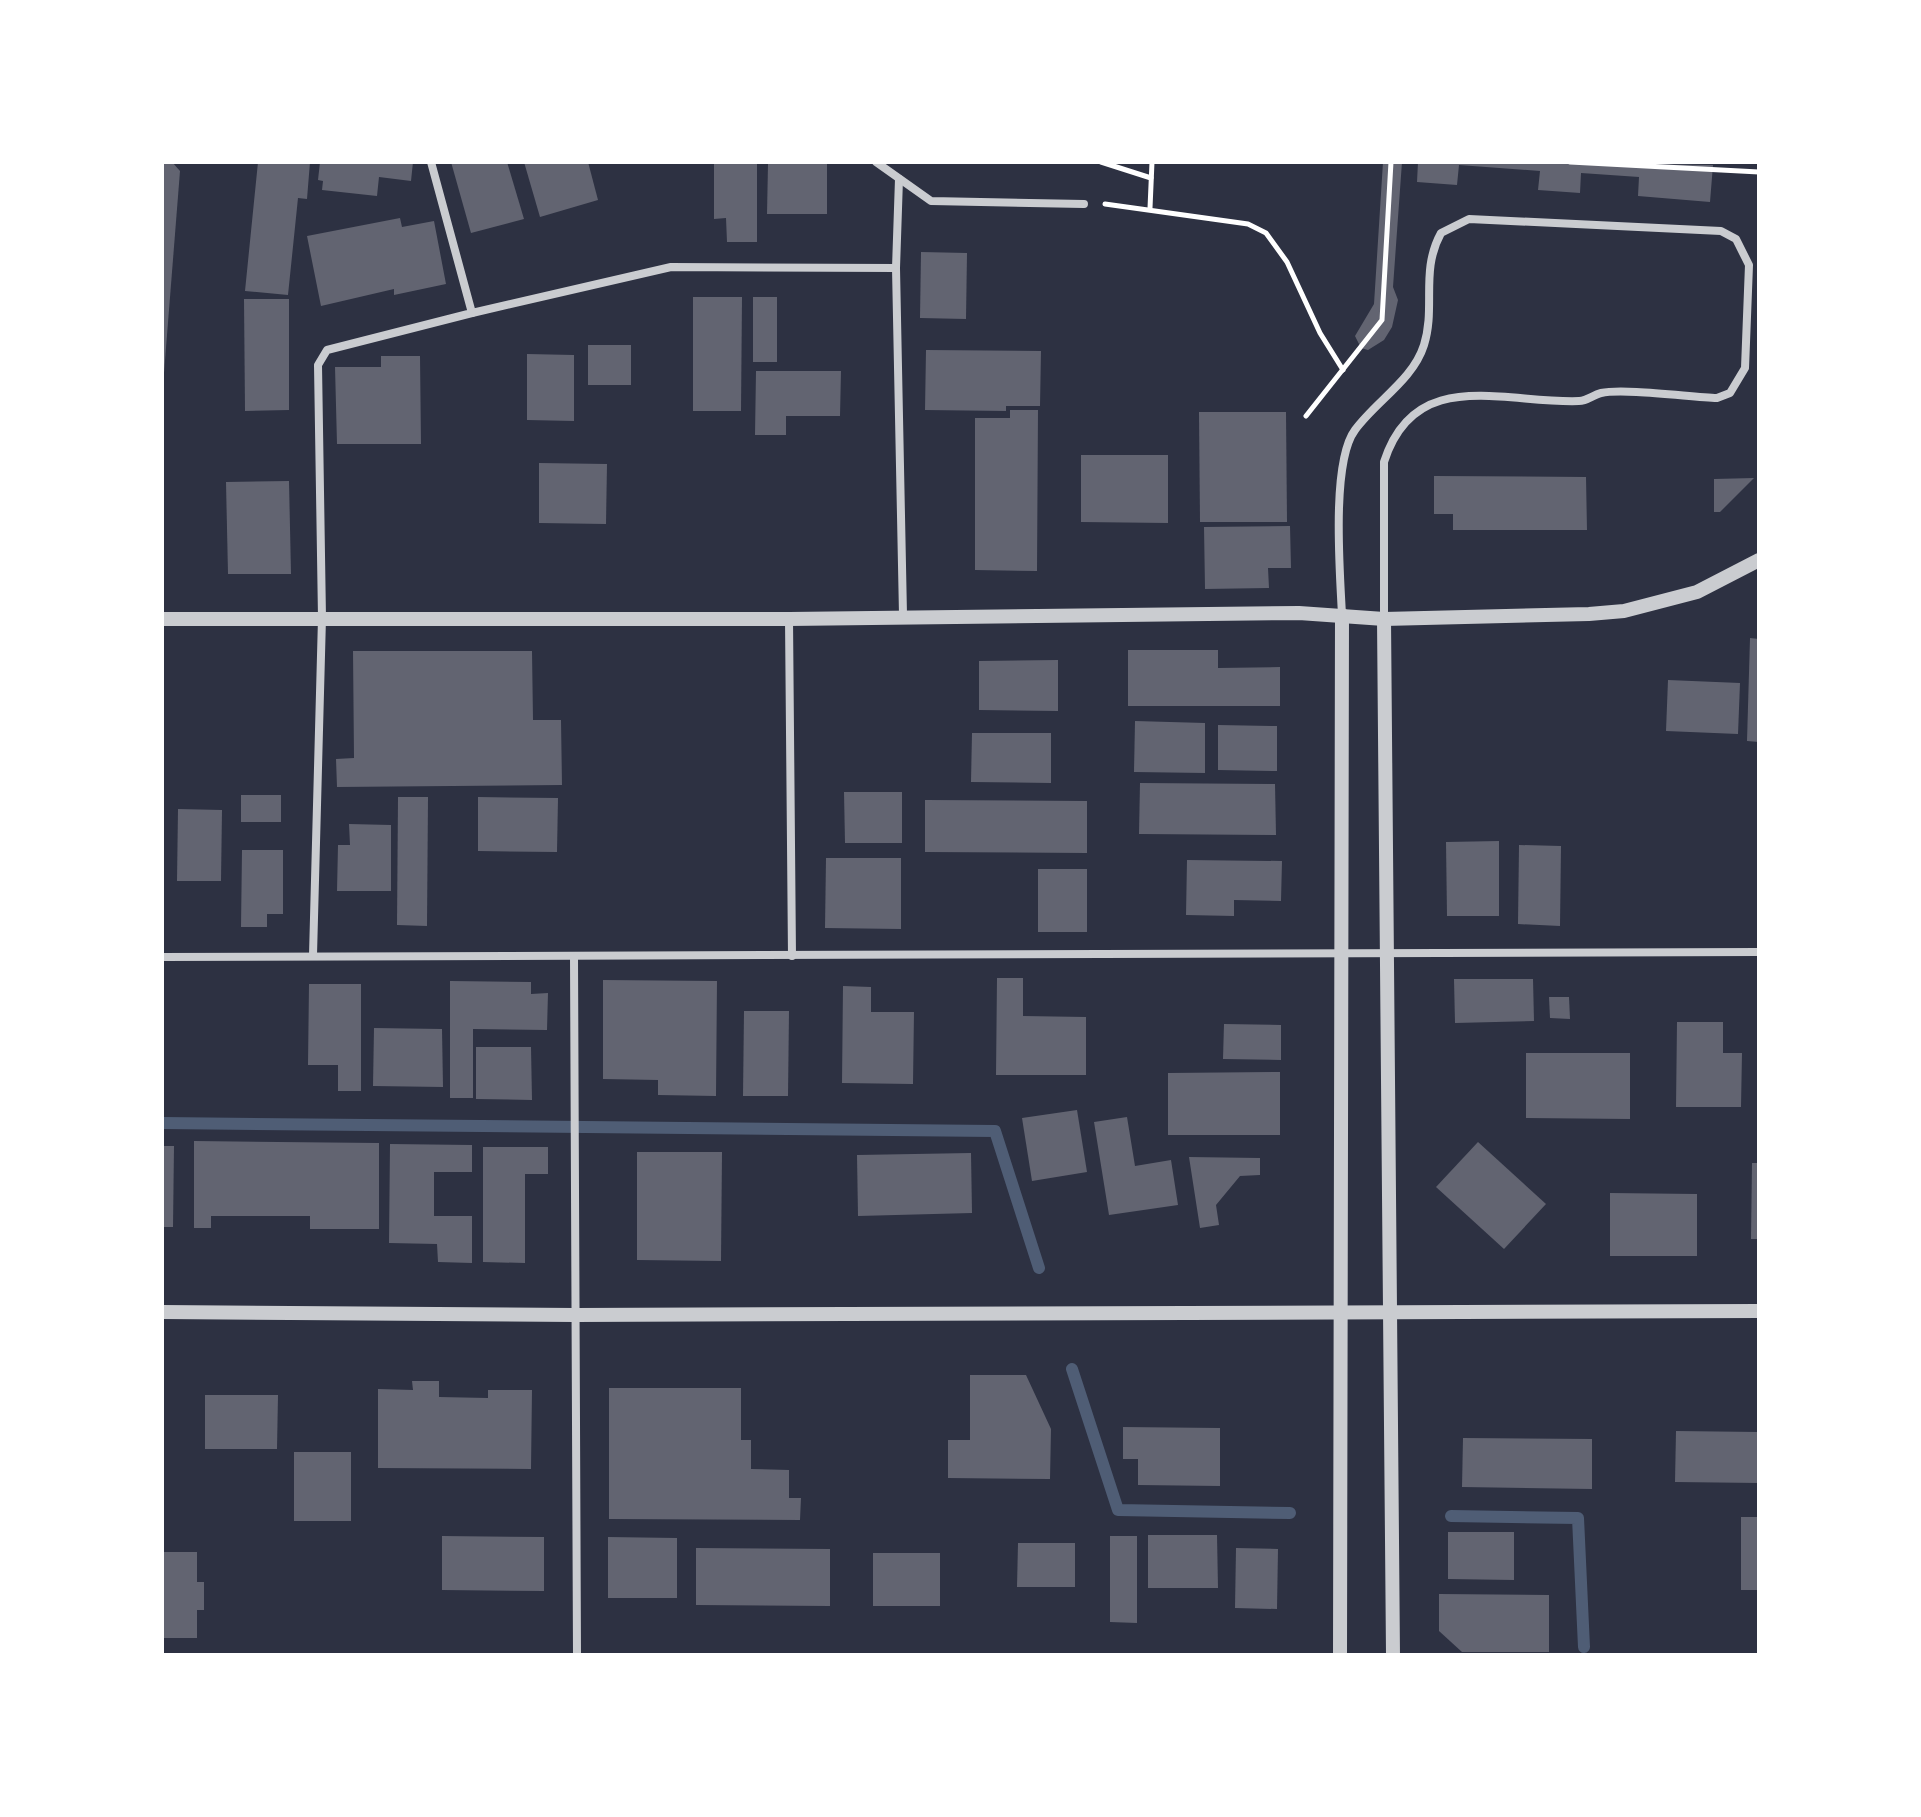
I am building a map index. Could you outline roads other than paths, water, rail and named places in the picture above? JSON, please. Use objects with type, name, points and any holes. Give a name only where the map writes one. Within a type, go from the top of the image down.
[{"type":"street","points":[[431,162],[472,313]]},
{"type":"street","points":[[876,162],[931,201],[1084,204]]},
{"type":"street","points":[[899,179],[896,268],[903,615]]},
{"type":"street","points":[[1340,1655],[1340,549],[1343,452],[1354,430],[1417,362],[1426,331],[1429,261],[1441,233],[1469,219],[1721,231],[1736,239],[1749,265],[1745,368],[1730,393],[1717,398],[1602,393],[1582,401],[1479,394],[1441,399],[1409,419],[1389,446],[1384,462],[1393,1655]]},
{"type":"street","points":[[313,955],[322,618],[318,365],[327,350],[671,267],[896,268]]},
{"type":"street","points":[[162,619],[789,619],[903,615],[1342,615],[1384,619],[1624,611],[1697,592],[1759,560]]},
{"type":"street","points":[[789,619],[792,956]]},
{"type":"street","points":[[162,957],[1759,952]]},
{"type":"street","points":[[574,957],[577,1655]]},
{"type":"street","points":[[162,1312],[575,1315],[1759,1311]]},
{"type":"waterway","points":[[162,1123],[995,1131],[1039,1268]]},
{"type":"waterway","points":[[1072,1369],[1118,1510],[1290,1513]]},
{"type":"waterway","points":[[1451,1516],[1578,1518],[1584,1647]]}]
